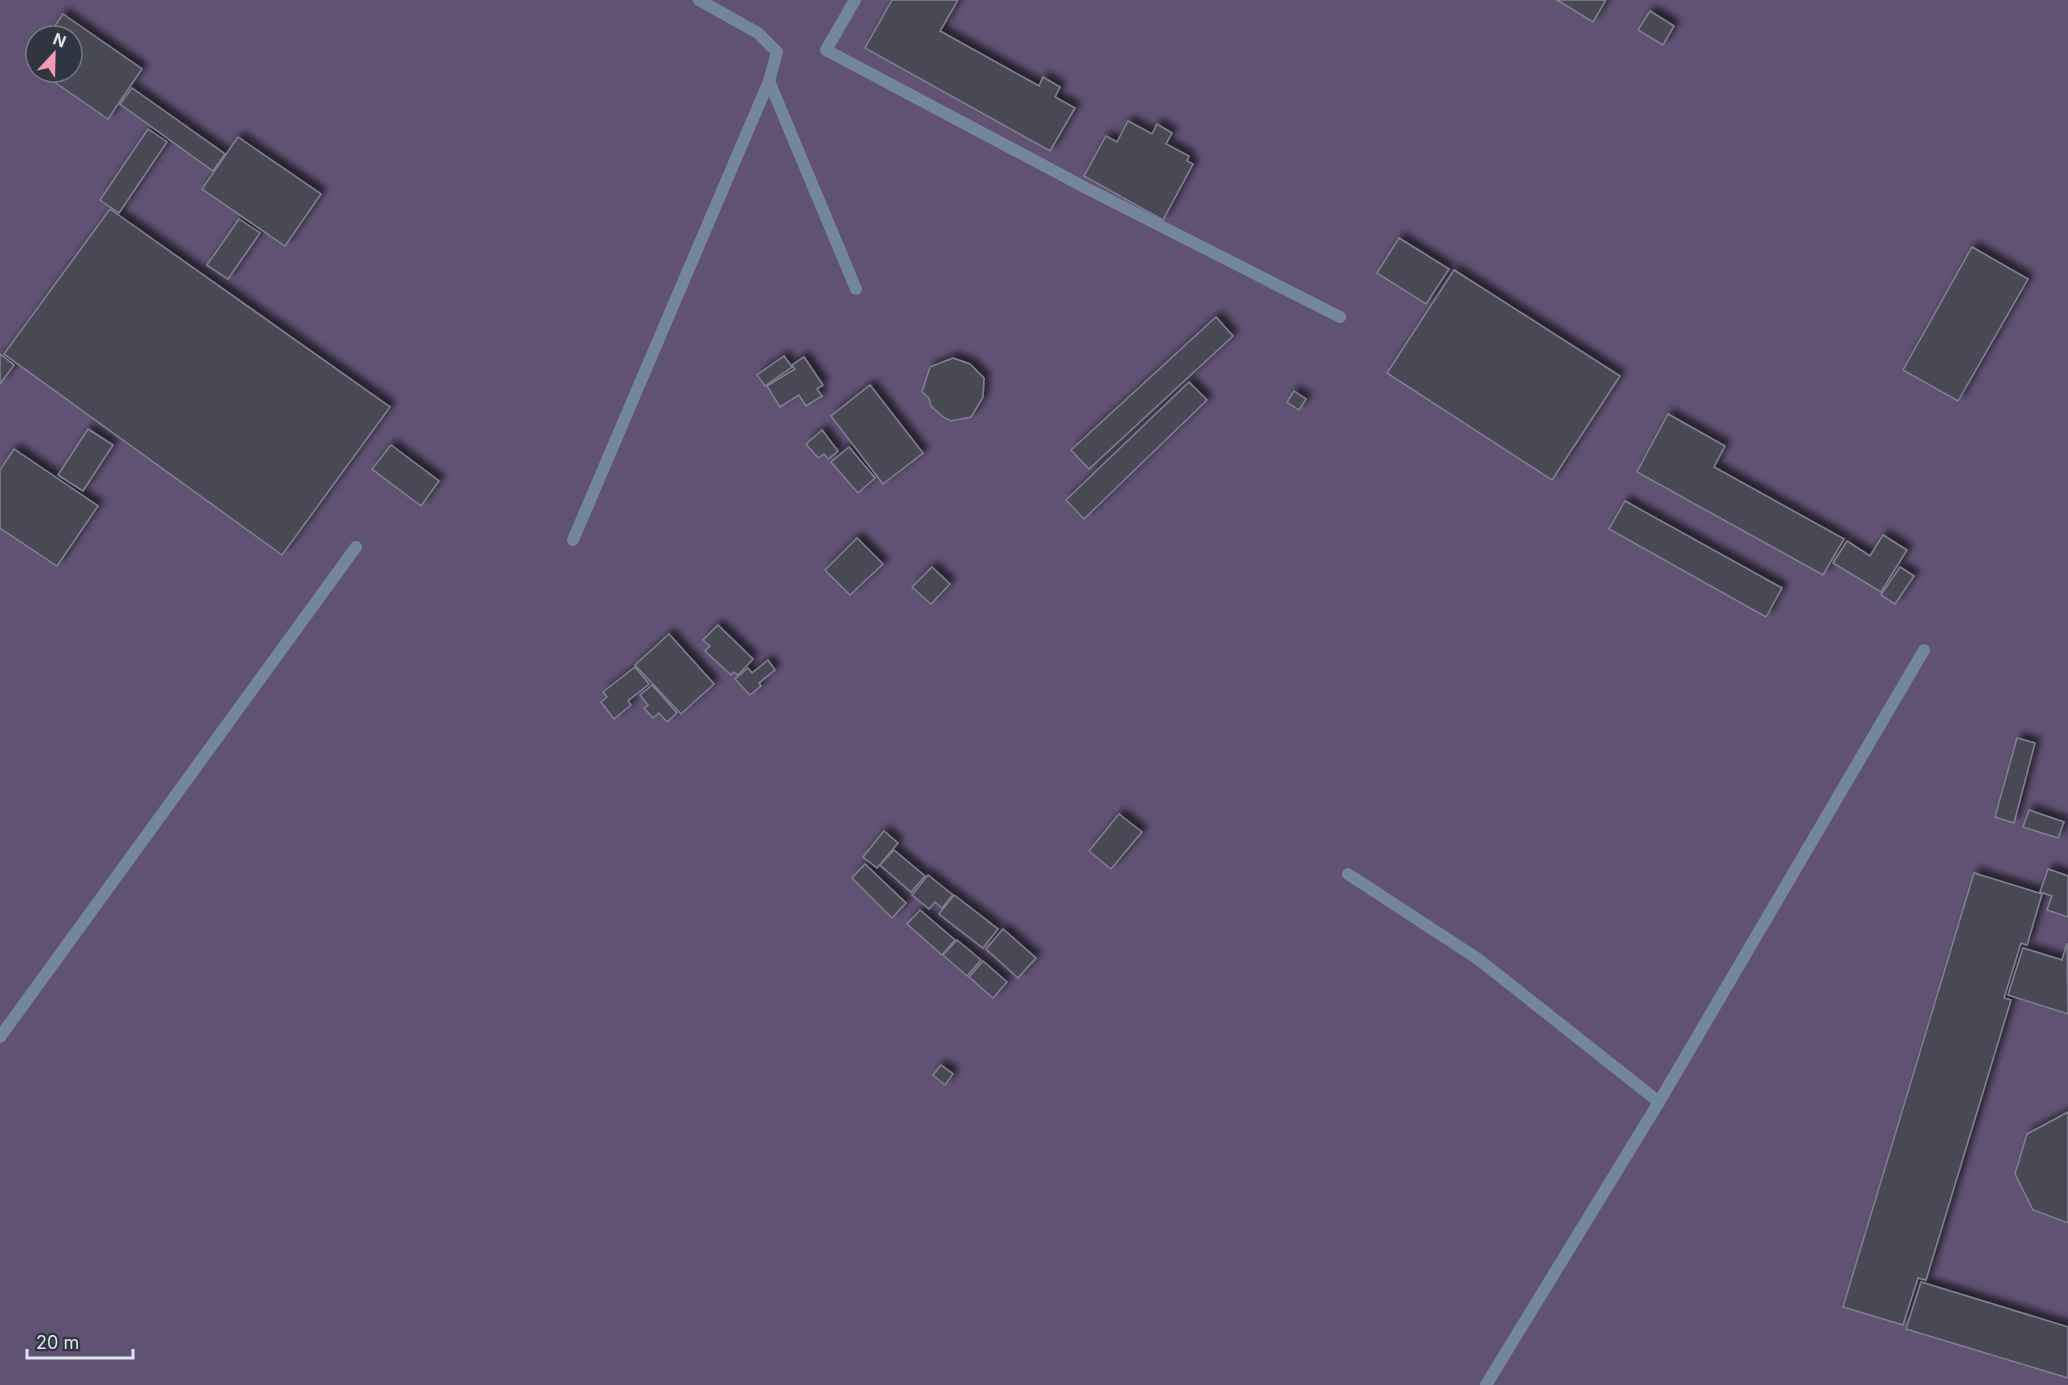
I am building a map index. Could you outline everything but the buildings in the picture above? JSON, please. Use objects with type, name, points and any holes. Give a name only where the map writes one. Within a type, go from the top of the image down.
[{"type":"street","points":[[573,540],[768,81],[777,52],[758,33],[699,0]]},
{"type":"street","points":[[855,0],[826,50],[1088,189],[1340,317]]},
{"type":"street","points":[[768,81],[856,289]]},
{"type":"street","points":[[0,1037],[356,547]]},
{"type":"street","points":[[1486,1385],[1659,1102],[1924,650]]},
{"type":"street","points":[[1348,874],[1478,959],[1659,1102]]},
{"type":"shaded area","points":[[0,0],[2068,0],[2068,1385],[0,1385]]}]
